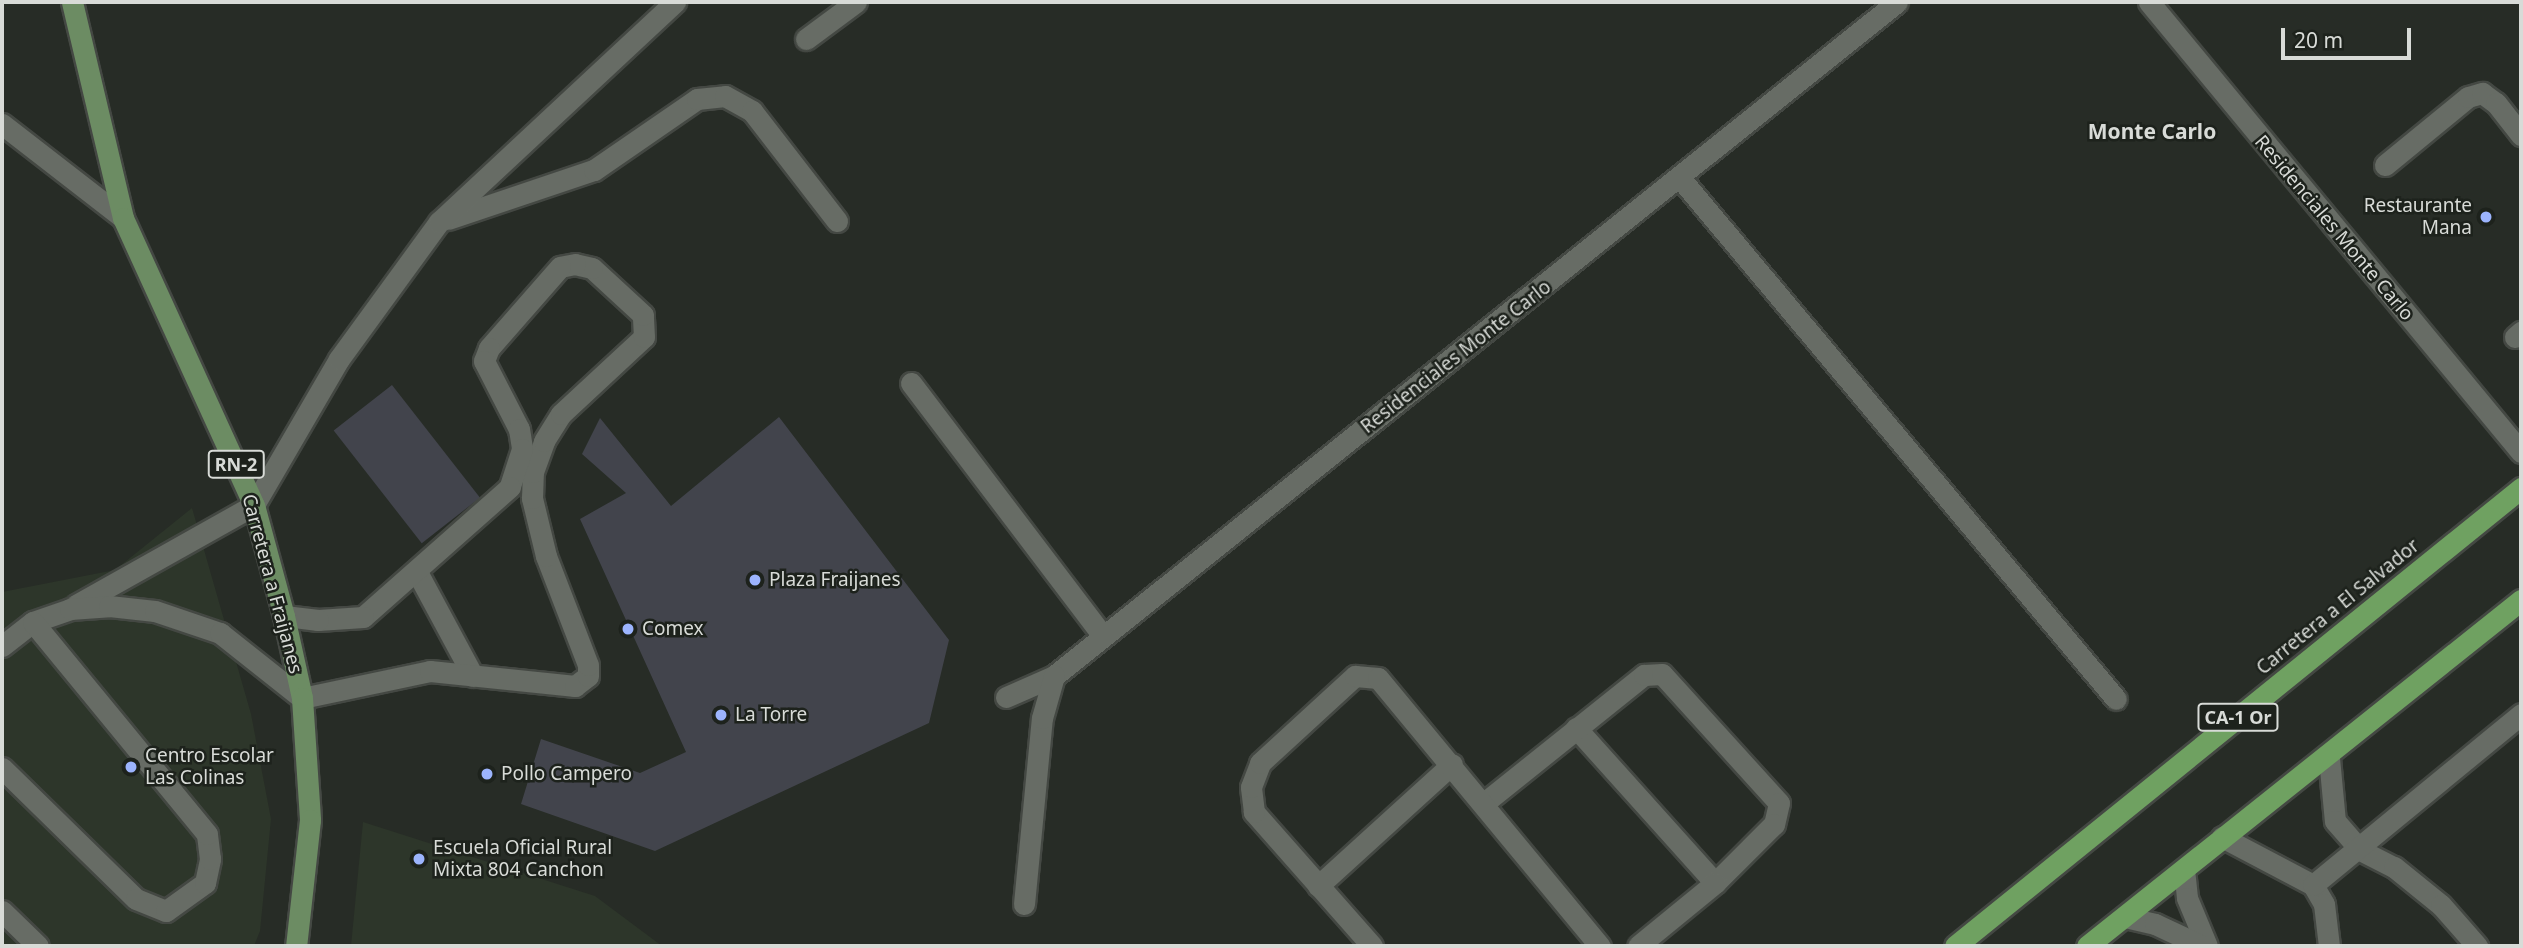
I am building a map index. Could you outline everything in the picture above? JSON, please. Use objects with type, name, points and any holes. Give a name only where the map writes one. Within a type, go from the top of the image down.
[{"type":"highway","name":"Carretera a El Salvador","points":[[1955,946],[2521,488]]},
{"type":"highway","points":[[2087,946],[2222,837],[2329,758],[2521,600]]},
{"type":"main road","name":"Carretera a Fraijanes","points":[[72,2],[124,218],[254,505],[284,616],[302,698],[310,820],[296,946]]},
{"type":"street","points":[[2,646],[33,622],[70,608],[254,505],[339,359],[439,222],[675,2]]},
{"type":"street","points":[[806,39],[856,2]]},
{"type":"street","name":"Residenciales Monte Carlo","points":[[1006,697],[1054,676],[1897,2]]},
{"type":"street","name":"Residenciales Monte Carlo","points":[[2149,2],[2521,452]]},
{"type":"street","points":[[2385,165],[2468,97],[2482,93],[2496,103],[2521,135]]},
{"type":"street","points":[[439,222],[594,170],[697,99],[725,96],[752,111],[837,221]]},
{"type":"street","points":[[2,124],[124,218]]},
{"type":"street","points":[[1680,178],[2116,699]]},
{"type":"street","points":[[70,608],[109,606],[155,611],[220,633],[302,698],[430,671],[575,686],[588,676],[588,665],[546,556],[532,498],[541,452],[561,414],[644,337],[643,314],[592,268],[575,264],[560,267],[489,348],[486,370],[519,429],[522,449],[517,472],[510,487],[363,617],[318,620],[284,616]]},
{"type":"street","points":[[911,383],[1103,636]]},
{"type":"street","points":[[417,572],[473,676]]},
{"type":"street","points":[[2,768],[136,899],[166,911],[205,883],[210,859],[207,834],[33,622]]},
{"type":"street","points":[[1485,803],[1644,675],[1662,674],[1779,803],[1774,824],[1714,883],[1637,946]]},
{"type":"street","points":[[1024,904],[1040,729],[1054,676]]},
{"type":"street","points":[[1372,946],[1254,812],[1251,788],[1260,763],[1355,676],[1378,678],[1485,803],[1600,946]]},
{"type":"street","points":[[2313,885],[2360,850],[2521,713]]},
{"type":"street","points":[[1576,728],[1714,883]]},
{"type":"street","points":[[2329,758],[2335,821],[2360,850],[2394,867],[2441,905],[2476,946]]},
{"type":"street","points":[[1318,886],[1452,764]]},
{"type":"street","points":[[2222,837],[2313,885],[2324,904],[2329,946]]},
{"type":"street","points":[[2184,869],[2187,898],[2204,946]]},
{"type":"street","points":[[2,911],[38,946]]},
{"type":"street","points":[[2125,916],[2155,924],[2204,946]]},
{"type":"shaded area","name":"Centro Escolar Las Colinas","points":[[192,508],[251,714],[271,819],[260,931],[254,946],[2,946],[2,592],[115,570]]},
{"type":"shaded area","name":"Escuela Oficial Rural Mixta 804 Canchon","points":[[363,822],[595,896],[662,946],[351,946]]},
{"type":"building","points":[[392,385],[480,498],[422,543],[334,431]]},
{"type":"building","name":"Plaza Fraijanes","points":[[779,417],[949,640],[929,723],[655,851],[521,804],[541,739],[640,773],[686,752],[580,519],[626,493],[582,454],[600,418],[671,506]]},
{"type":"place","name":"Restaurante Mana","points":[[2486,217]]},
{"type":"place","name":"Plaza Fraijanes","points":[[755,580]]},
{"type":"place","name":"Comex","points":[[628,629]]},
{"type":"place","name":"La Torre","points":[[721,715]]},
{"type":"place","name":"Centro Escolar Las Colinas","points":[[131,767]]},
{"type":"place","name":"Pollo Campero","points":[[487,774]]},
{"type":"place","name":"Escuela Oficial Rural Mixta 804 Canchon","points":[[419,859]]},
{"type":"district","name":"Monte Carlo","points":[[2152,131]]}]
